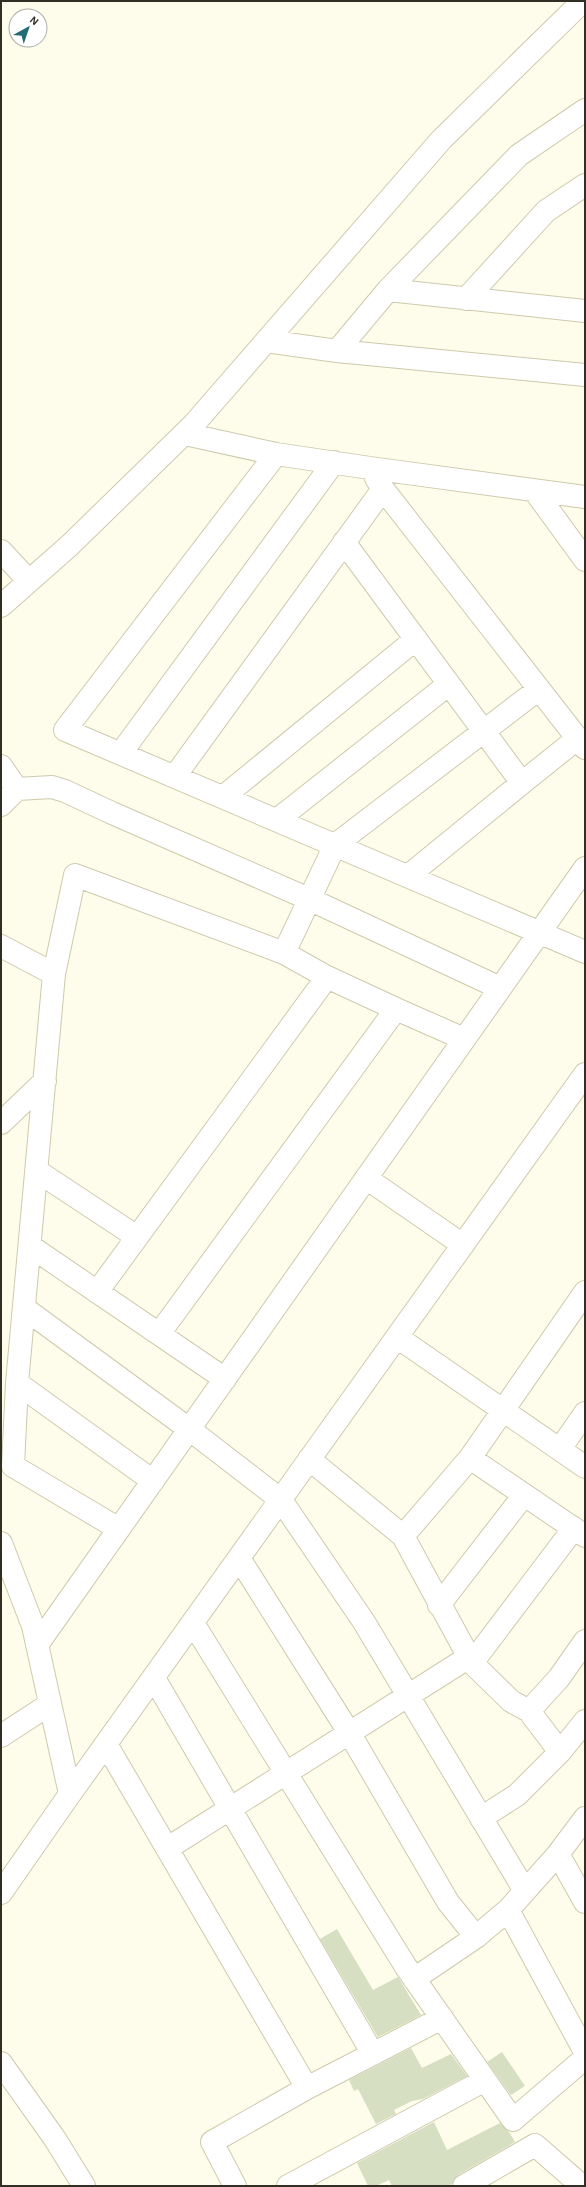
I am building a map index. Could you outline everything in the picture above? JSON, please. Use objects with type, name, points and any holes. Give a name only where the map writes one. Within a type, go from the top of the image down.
[{"type":"street","points":[[1,606],[70,545],[185,434],[441,140],[583,1]]},
{"type":"street","points":[[337,352],[388,290],[520,155],[585,110]]},
{"type":"street","points":[[466,299],[546,211],[585,185]]},
{"type":"street","points":[[388,290],[585,311]]},
{"type":"street","points":[[266,341],[337,352],[585,375]]},
{"type":"street","points":[[185,434],[276,454],[585,497]]},
{"type":"street","points":[[276,454],[66,730],[585,952]]},
{"type":"street","points":[[121,753],[334,462]]},
{"type":"street","points":[[370,468],[383,489],[581,743],[522,784],[408,876]]},
{"type":"street","points":[[175,776],[383,489]]},
{"type":"street","points":[[534,490],[585,560]]},
{"type":"street","points":[[344,542],[522,784]]},
{"type":"street","points":[[1,551],[29,581]]},
{"type":"street","points":[[223,797],[416,639]]},
{"type":"street","points":[[277,820],[448,684]]},
{"type":"street","points":[[284,953],[335,845],[539,689]]},
{"type":"street","points":[[1,766],[17,789]]},
{"type":"street","points":[[1,805],[17,789],[52,787],[61,789],[310,899],[500,988]]},
{"type":"street","points":[[37,1645],[585,868]]},
{"type":"street","points":[[119,1529],[7,1470],[17,1384],[54,974],[75,875],[284,953],[327,977],[464,1039]]},
{"type":"street","points":[[1,946],[54,974]]},
{"type":"street","points":[[97,1292],[327,977]]},
{"type":"street","points":[[159,1334],[396,1009]]},
{"type":"street","points":[[5,1879],[70,1794],[154,1678],[585,1074]]},
{"type":"street","points":[[1,1123],[45,1081]]},
{"type":"street","points":[[37,1171],[137,1237]]},
{"type":"street","points":[[366,1178],[463,1245]]},
{"type":"street","points":[[30,1246],[225,1379]]},
{"type":"street","points":[[404,1536],[470,1458],[585,1292]]},
{"type":"street","points":[[24,1308],[189,1429],[281,1500],[364,1622],[525,1891]]},
{"type":"street","points":[[397,1336],[585,1467]]},
{"type":"street","points":[[17,1384],[153,1481]]},
{"type":"street","points":[[560,1449],[585,1413]]},
{"type":"street","points":[[168,1848],[285,1772],[471,1660],[582,1534],[470,1458]]},
{"type":"street","points":[[309,1460],[404,1536],[439,1605],[471,1660],[511,1701],[529,1711],[560,1752]]},
{"type":"street","points":[[439,1605],[524,1495]]},
{"type":"street","points":[[1,1543],[33,1626],[70,1794]]},
{"type":"street","points":[[239,1558],[350,1734],[448,1902],[476,1937]]},
{"type":"street","points":[[193,1623],[414,1979],[513,2120],[585,2058]]},
{"type":"street","points":[[529,1711],[559,1678],[585,1641]]},
{"type":"street","points":[[154,1678],[373,2054]]},
{"type":"street","points":[[1,1736],[50,1704]]},
{"type":"street","points":[[481,1818],[517,1795],[560,1752],[585,1721]]},
{"type":"street","points":[[106,1744],[307,2088]]},
{"type":"street","points":[[414,1979],[476,1937],[508,1910],[559,1853],[585,1818]]},
{"type":"street","points":[[559,1853],[558,1854],[585,1902]]},
{"type":"street","points":[[508,1910],[585,2052]]},
{"type":"street","points":[[235,2186],[212,2142],[307,2088],[442,2018]]},
{"type":"street","points":[[1,2062],[55,2140],[84,2186]]},
{"type":"street","points":[[288,2186],[485,2080]]},
{"type":"street","points":[[464,2186],[535,2145],[582,2186]]},
{"type":"building","points":[[337,1929],[373,1990],[398,1977],[421,2015],[378,2037],[320,1939]]},
{"type":"building","points":[[411,2048],[422,2068],[451,2054],[467,2076],[423,2099],[412,2101],[394,2110],[396,2114],[376,2124],[358,2089],[354,2091],[349,2080]]},
{"type":"building","points":[[502,2052],[525,2086],[511,2095],[487,2062]]},
{"type":"building","points":[[434,2122],[447,2150],[500,2123],[509,2132],[515,2142],[458,2175],[452,2184],[448,2186],[392,2186],[389,2180],[376,2186],[368,2186],[357,2163]]}]
